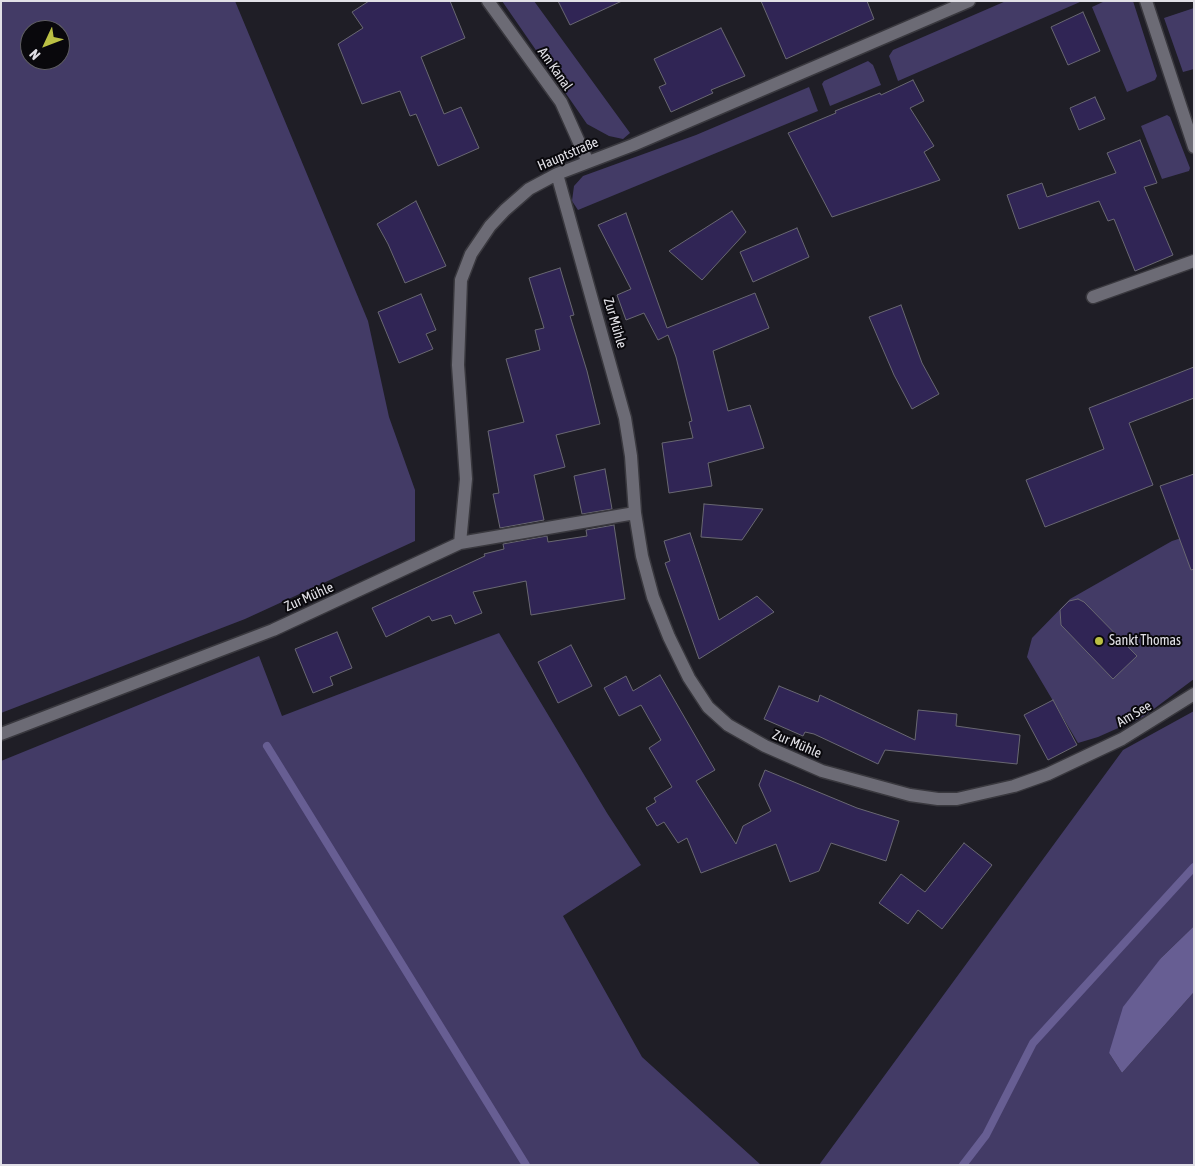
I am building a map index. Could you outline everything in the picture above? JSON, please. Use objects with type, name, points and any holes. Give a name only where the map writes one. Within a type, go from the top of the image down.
[{"type":"street","name":"Am Kanal","points":[[488,1],[561,102],[588,160]]},
{"type":"street","name":"Hauptstraße","points":[[460,542],[466,480],[458,365],[460,293],[463,273],[478,244],[505,210],[529,189],[588,160],[633,145],[970,1]]},
{"type":"street","points":[[1146,1],[1194,147]]},
{"type":"street","name":"Zur Mühle","points":[[557,174],[625,418],[631,456],[635,513],[647,576],[668,637],[704,701],[718,717],[741,735],[822,771],[894,792],[938,799],[957,799],[1022,783],[1086,757]]},
{"type":"street","points":[[1093,298],[1194,261]]},
{"type":"street","name":"Zur Mühle","points":[[1,734],[273,630],[460,542],[635,513]]},
{"type":"street","name":"Am See","points":[[1086,757],[1142,727],[1194,694]]},
{"type":"shaded area","points":[[1,1],[235,1],[368,321],[389,417],[415,490],[415,541],[245,619],[1,713]]},
{"type":"shaded area","points":[[502,1],[534,1],[630,133],[623,139],[609,136],[587,124]]},
{"type":"shaded area","points":[[1006,1],[1080,2],[898,81],[889,56],[893,50]]},
{"type":"shaded area","points":[[1105,1],[1133,1],[1157,76],[1155,80],[1127,92],[1092,7]]},
{"type":"shaded area","points":[[1194,8],[1194,69],[1183,72],[1164,18]]},
{"type":"shaded area","points":[[868,61],[873,65],[881,85],[830,106],[822,84],[824,81]]},
{"type":"shaded area","points":[[809,87],[818,111],[578,210],[572,201],[574,186],[583,176],[696,135]]},
{"type":"shaded area","points":[[1167,115],[1170,117],[1190,168],[1189,171],[1162,179],[1141,126]]},
{"type":"shaded area","points":[[1194,534],[1194,679],[1143,717],[1098,737],[1078,743],[1027,657],[1032,638],[1070,599],[1172,541]]},
{"type":"shaded area","points":[[499,633],[607,813],[641,865],[563,916],[642,1057],[761,1165],[1,1165],[1,761],[259,656],[282,716]]},
{"type":"shaded area","points":[[1194,711],[1194,926],[1161,958],[1109,1053],[1122,1073],[1194,992],[1194,1165],[819,1165],[1123,750]]},
{"type":"shaded area","points":[[1194,926],[1194,992],[1122,1073],[1109,1053],[1123,1007],[1161,958]]},
{"type":"building","points":[[369,1],[450,1],[465,38],[421,57],[444,114],[461,107],[479,148],[438,166],[416,114],[410,116],[400,91],[362,104],[338,44],[363,28],[352,12]]},
{"type":"building","points":[[558,1],[622,1],[570,25]]},
{"type":"building","points":[[761,1],[867,1],[874,19],[786,59]]},
{"type":"building","points":[[1083,12],[1100,51],[1068,65],[1051,27]]},
{"type":"building","points":[[721,28],[745,76],[711,90],[713,93],[671,112],[659,87],[666,84],[654,59]]},
{"type":"building","points":[[913,80],[924,101],[910,108],[934,146],[924,152],[940,180],[832,217],[788,133],[836,113],[835,111],[880,93],[881,95]]},
{"type":"building","points":[[1095,97],[1105,119],[1079,130],[1070,108]]},
{"type":"building","points":[[1140,140],[1157,183],[1144,187],[1173,255],[1135,271],[1114,219],[1108,221],[1099,201],[1019,229],[1007,195],[1042,183],[1047,197],[1116,173],[1107,153]]},
{"type":"building","points":[[416,201],[446,266],[405,283],[377,224]]},
{"type":"building","points":[[732,211],[746,232],[702,280],[669,251]]},
{"type":"building","points":[[626,213],[667,328],[755,293],[769,328],[713,351],[728,411],[750,405],[764,448],[708,463],[712,486],[669,493],[662,443],[693,438],[689,422],[692,421],[676,357],[668,335],[658,340],[644,313],[626,320],[617,295],[631,289],[598,225]]},
{"type":"building","points":[[797,228],[809,257],[753,282],[740,252]]},
{"type":"building","points":[[560,268],[574,315],[570,316],[587,371],[600,424],[556,435],[565,467],[534,475],[544,520],[500,528],[493,494],[499,493],[488,431],[524,422],[506,359],[540,350],[535,330],[544,328],[529,278]]},
{"type":"building","points":[[421,294],[436,330],[426,334],[433,349],[399,363],[378,312]]},
{"type":"building","points":[[901,305],[922,363],[939,394],[912,409],[894,375],[869,317]]},
{"type":"building","points":[[1194,367],[1194,398],[1129,423],[1153,485],[1045,527],[1026,480],[1104,449],[1089,408]]},
{"type":"building","points":[[605,469],[612,509],[582,514],[574,476]]},
{"type":"building","points":[[1194,474],[1194,569],[1191,570],[1160,486]]},
{"type":"building","points":[[704,504],[763,509],[742,540],[701,537]]},
{"type":"building","points":[[614,525],[625,599],[531,615],[526,581],[473,592],[482,613],[455,624],[451,615],[432,621],[429,616],[386,637],[372,608],[485,556],[484,554],[504,549],[503,544],[547,536],[548,542],[587,536],[586,530]]},
{"type":"building","points":[[690,533],[719,620],[757,596],[774,612],[699,659],[665,563],[670,561],[664,541]]},
{"type":"building","name":"Sankt Thomas","points":[[1078,599],[1084,602],[1137,656],[1113,679],[1061,625],[1060,610],[1069,601]]},
{"type":"building","points":[[337,632],[352,668],[330,677],[333,685],[313,693],[295,649]]},
{"type":"building","points":[[571,645],[592,686],[558,703],[538,662]]},
{"type":"building","points":[[660,675],[715,770],[696,781],[736,844],[743,826],[771,811],[759,785],[765,770],[857,808],[899,821],[886,861],[831,843],[819,871],[790,882],[776,844],[701,873],[687,838],[678,843],[664,822],[657,826],[646,808],[656,802],[654,798],[672,787],[649,748],[661,740],[641,705],[619,716],[604,688],[626,676],[633,691]]},
{"type":"building","points":[[779,686],[818,702],[820,695],[915,740],[918,710],[957,714],[956,726],[1020,735],[1017,764],[885,750],[878,764],[814,734],[805,732],[803,736],[764,719]]},
{"type":"building","points":[[1053,700],[1077,745],[1048,760],[1024,715]]},
{"type":"building","points":[[964,843],[992,865],[942,929],[918,910],[908,924],[879,903],[901,874],[925,892]]},
{"type":"waterway","points":[[267,746],[526,1165]]},
{"type":"waterway","points":[[963,1165],[986,1135],[1033,1043],[1194,867]]},
{"type":"place","name":"Sankt Thomas","points":[[1099,641]]}]
